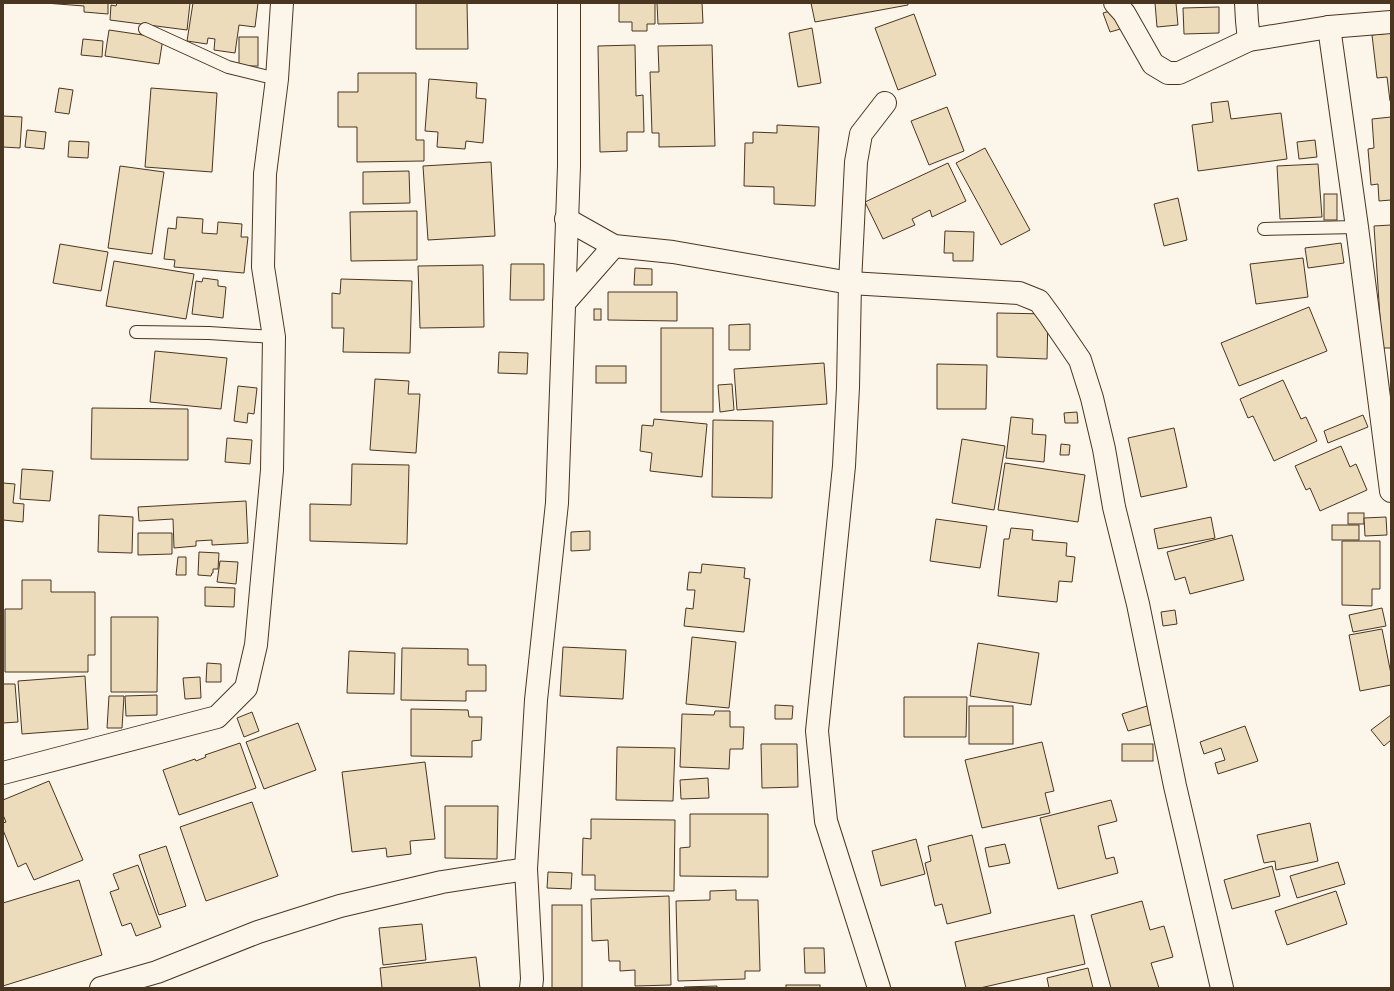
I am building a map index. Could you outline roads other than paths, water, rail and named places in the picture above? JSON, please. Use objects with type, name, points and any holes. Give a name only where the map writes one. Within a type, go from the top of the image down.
[{"type":"street","points":[[3,772],[217,717],[246,688],[256,645],[272,470],[274,337],[263,267],[265,174],[277,79],[282,3]]},
{"type":"street","points":[[531,988],[532,979],[526,869],[536,700],[558,503],[566,219],[569,166],[569,3]]},
{"type":"street","points":[[1115,3],[1124,13],[1153,64],[1168,73],[1179,73],[1249,40],[1329,27],[1391,22]]},
{"type":"street","points":[[1246,3],[1246,21],[1249,40]]},
{"type":"street","points":[[1329,27],[1358,227],[1391,491]]},
{"type":"street","points":[[879,988],[826,821],[817,731],[844,466],[848,387],[850,283],[856,162],[861,134],[885,103]]},
{"type":"street","points":[[566,219],[614,246],[673,252],[850,283],[1019,293],[1039,301],[1080,360],[1092,398],[1104,449],[1114,507],[1138,604],[1175,786],[1222,988]]},
{"type":"street","points":[[564,303],[614,246]]},
{"type":"street","points":[[101,988],[157,972],[258,932],[340,906],[442,882],[526,869]]},
{"type":"lane","points":[[145,29],[228,67],[277,79]]},
{"type":"lane","points":[[1264,229],[1358,227]]},
{"type":"lane","points":[[136,332],[209,333],[274,337]]}]
